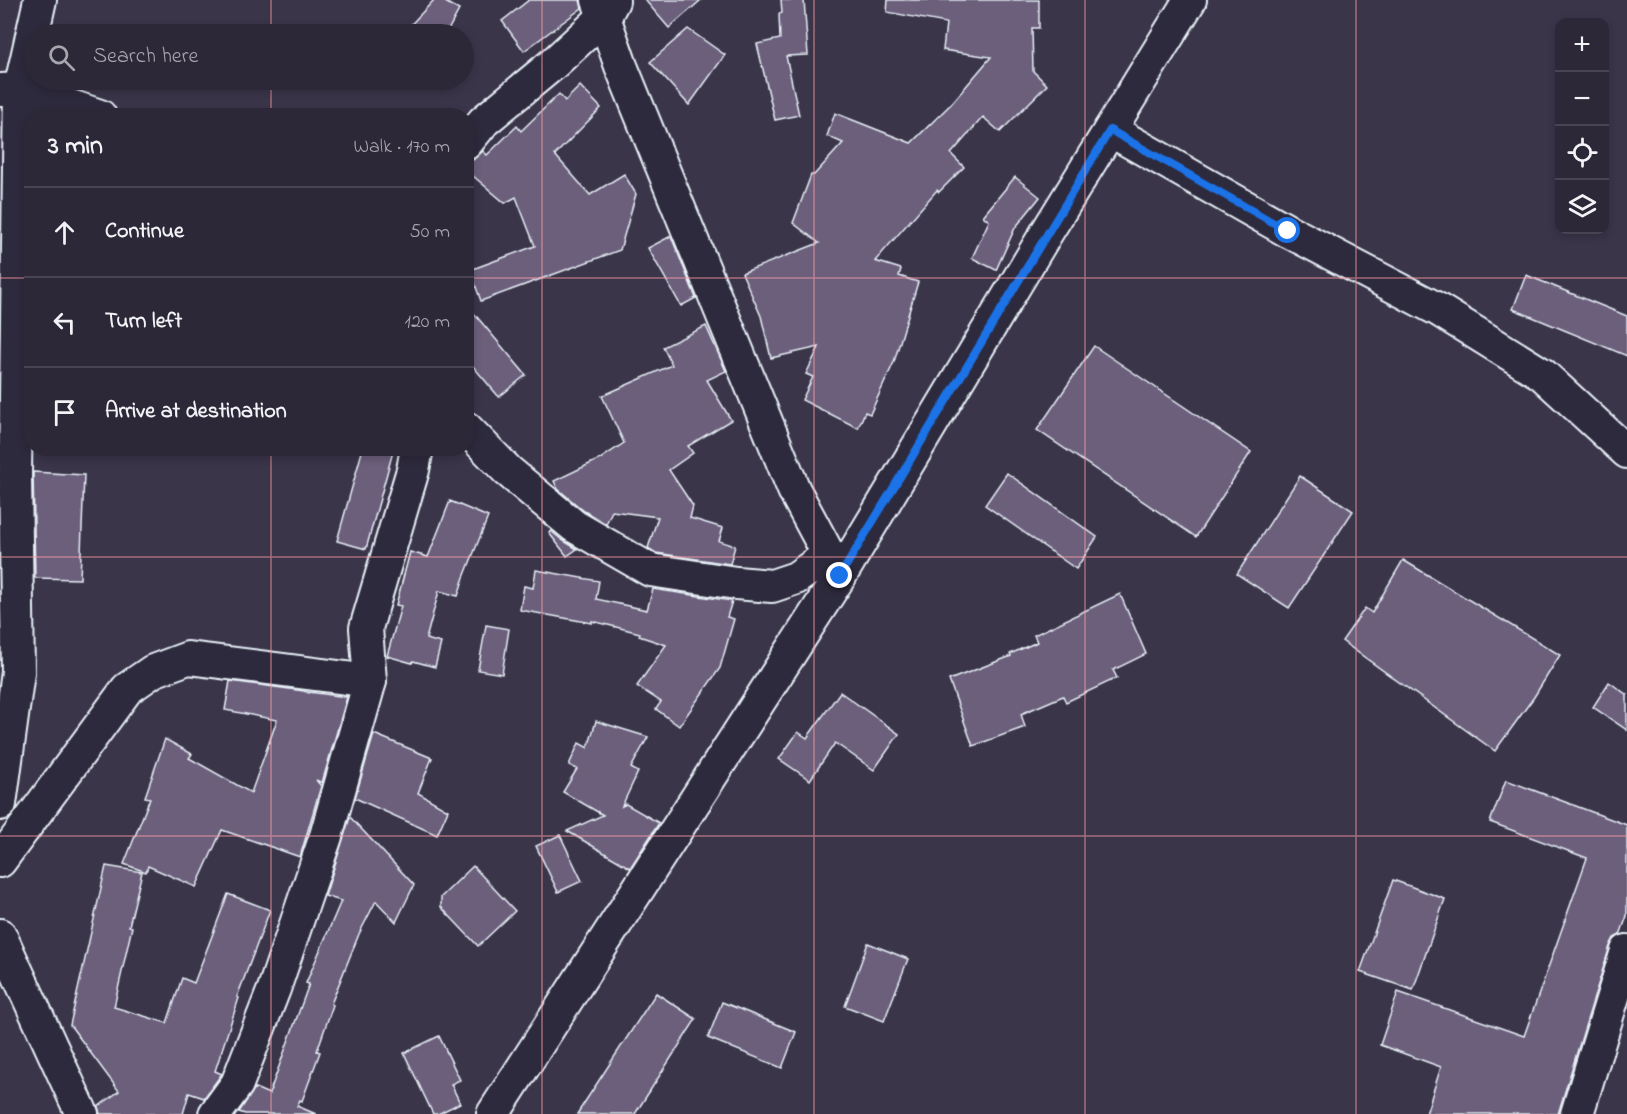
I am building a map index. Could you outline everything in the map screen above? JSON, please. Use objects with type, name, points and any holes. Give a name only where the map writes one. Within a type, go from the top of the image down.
[{"type":"street","points":[[31,24],[39,0]]},
{"type":"street","points":[[493,1114],[835,565],[1041,242],[1190,0]]},
{"type":"street","points":[[606,5],[621,66],[794,490],[835,565]]},
{"type":"street","points":[[474,133],[484,121],[553,64],[606,5]]},
{"type":"street","points":[[0,804],[18,672],[10,90],[24,47]]},
{"type":"street","points":[[10,90],[72,108]]},
{"type":"street","points":[[1110,130],[1288,231],[1437,309],[1533,368],[1627,452]]},
{"type":"street","points":[[474,436],[508,471],[574,526],[650,570],[772,586],[835,565]]},
{"type":"street","points":[[215,1114],[237,1084],[274,989],[326,836],[370,681],[366,628],[416,456]]},
{"type":"street","points":[[0,861],[127,688],[153,671],[188,658],[370,681]]},
{"type":"street","points":[[0,935],[82,1114]]},
{"type":"street","points":[[1577,1114],[1627,951]]},
{"type":"building","points":[[434,0],[442,0],[459,10],[451,24],[411,24]]},
{"type":"building","points":[[529,0],[580,0],[582,8],[524,51],[502,21]]},
{"type":"building","points":[[645,0],[701,0],[669,28]]},
{"type":"building","points":[[781,0],[804,0],[808,55],[786,56],[799,115],[775,120],[757,44],[780,39]]},
{"type":"building","points":[[888,0],[1039,0],[1039,28],[1032,28],[1033,71],[1047,85],[1000,132],[983,117],[951,154],[964,167],[939,192],[937,190],[875,261],[901,269],[899,276],[918,282],[894,362],[870,414],[865,412],[858,428],[802,400],[813,377],[806,374],[819,347],[771,358],[761,316],[742,273],[819,243],[793,223],[811,175],[814,175],[843,143],[827,136],[835,113],[911,143],[951,104],[991,57],[943,50],[946,23],[887,12]]},
{"type":"building","points":[[688,29],[725,55],[689,105],[650,62]]},
{"type":"building","points":[[580,86],[601,108],[555,155],[590,195],[624,174],[636,194],[620,250],[481,301],[474,281],[474,269],[535,246],[516,197],[505,203],[474,177],[474,159],[483,151],[487,155],[517,126],[521,131],[559,94],[565,101]]},
{"type":"building","points":[[1015,177],[1040,197],[1015,228],[996,270],[972,258],[989,221],[983,216]]},
{"type":"building","points":[[671,236],[696,298],[681,306],[648,248]]},
{"type":"building","points":[[1526,275],[1627,316],[1627,356],[1513,309]]},
{"type":"building","points":[[474,313],[526,375],[499,397],[474,367]]},
{"type":"building","points":[[706,326],[726,371],[707,380],[731,420],[688,446],[693,453],[669,470],[693,506],[690,518],[723,528],[719,541],[735,546],[730,564],[656,553],[648,548],[658,517],[612,511],[606,524],[584,511],[558,489],[554,481],[600,459],[624,443],[602,396],[672,365],[663,347]]},
{"type":"building","points":[[1094,346],[1251,452],[1196,537],[1037,430]]},
{"type":"building","points":[[361,456],[392,456],[366,549],[337,541]]},
{"type":"building","points":[[33,472],[84,475],[80,579],[35,578]]},
{"type":"building","points":[[1007,473],[1097,537],[1076,569],[985,505]]},
{"type":"building","points":[[1300,476],[1353,511],[1289,608],[1237,574]]},
{"type":"building","points":[[450,501],[488,517],[458,596],[439,591],[426,639],[441,643],[435,667],[387,656],[401,606],[396,605],[410,552],[428,557]]},
{"type":"building","points":[[551,531],[577,549],[567,556],[549,533]]},
{"type":"building","points":[[1403,560],[1560,655],[1534,697],[1495,751],[1342,641],[1365,608],[1372,613]]},
{"type":"building","points":[[536,570],[599,581],[596,599],[647,610],[653,589],[732,601],[727,617],[734,619],[720,668],[679,726],[656,709],[661,702],[637,686],[666,645],[639,636],[640,633],[592,621],[592,623],[520,610],[524,586],[533,588]]},
{"type":"building","points":[[1120,594],[1146,654],[1113,670],[1117,678],[1066,702],[1063,696],[1021,714],[1025,727],[973,746],[949,680],[1011,656],[1010,654],[1037,642],[1034,635]]},
{"type":"building","points":[[486,625],[509,629],[502,674],[478,670]]},
{"type":"building","points":[[230,681],[347,697],[322,783],[316,780],[321,786],[300,857],[222,830],[196,887],[148,866],[146,872],[124,864],[150,798],[145,797],[165,739],[192,754],[189,758],[251,793],[277,720],[225,710]]},
{"type":"building","points":[[1609,682],[1627,695],[1627,730],[1593,707]]},
{"type":"building","points":[[840,692],[899,734],[874,770],[835,743],[810,780],[779,759],[798,732],[807,738]]},
{"type":"building","points":[[596,721],[648,737],[631,768],[638,772],[622,806],[626,804],[659,823],[630,868],[567,831],[603,815],[563,792],[577,769],[569,765],[579,743],[588,748]]},
{"type":"building","points":[[374,734],[432,758],[418,793],[448,810],[437,835],[355,798]]},
{"type":"building","points":[[1506,780],[1627,825],[1627,916],[1620,935],[1614,938],[1610,946],[1558,1114],[1426,1114],[1441,1067],[1380,1045],[1398,992],[1524,1036],[1587,858],[1490,822]]},
{"type":"building","points":[[350,817],[414,885],[396,922],[376,901],[359,934],[331,1004],[333,1005],[317,1051],[320,1052],[302,1101],[300,1100],[297,1106],[316,1114],[245,1114],[239,1112],[255,1088],[269,1094],[309,984],[306,983],[341,901],[325,896]]},
{"type":"building","points":[[560,835],[582,881],[558,892],[536,846]]},
{"type":"building","points":[[106,866],[142,872],[114,1007],[167,1023],[182,978],[194,983],[228,894],[270,910],[237,997],[239,998],[215,1071],[222,1074],[204,1098],[189,1093],[183,1114],[100,1114],[98,1107],[119,1091],[70,1025]]},
{"type":"building","points":[[473,866],[515,911],[478,946],[441,907],[441,897]]},
{"type":"building","points":[[1393,880],[1445,899],[1413,990],[1360,972]]},
{"type":"building","points":[[868,943],[908,959],[884,1021],[845,1006]]},
{"type":"building","points":[[656,993],[696,1019],[635,1114],[577,1114]]},
{"type":"building","points":[[722,1002],[796,1032],[782,1068],[708,1038]]},
{"type":"building","points":[[439,1036],[460,1080],[451,1084],[460,1103],[438,1114],[433,1114],[404,1053]]},
{"type":"route","points":[[840,576],[1110,130],[1288,231]]}]
